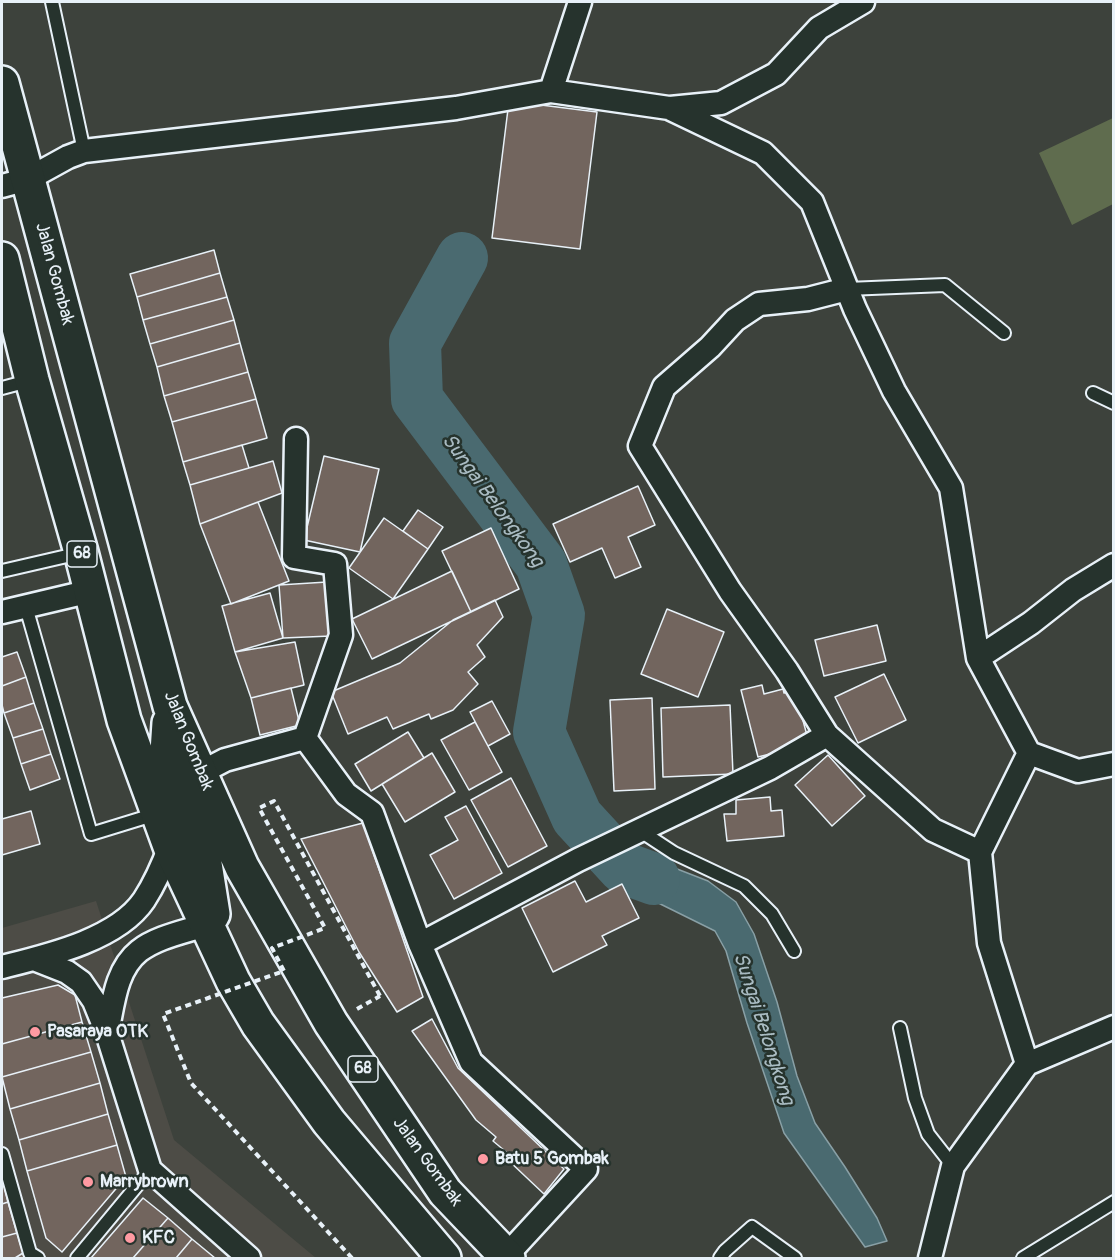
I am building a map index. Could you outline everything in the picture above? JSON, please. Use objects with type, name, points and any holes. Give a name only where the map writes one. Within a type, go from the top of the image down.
[{"type":"main road","name":"Jalan Gombak","points":[[2,83],[15,183],[170,706],[242,867],[331,1023],[445,1192],[507,1257]]},
{"type":"main road","name":"68","points":[[2,259],[17,384],[81,552],[124,720],[170,846],[233,981],[271,1042],[328,1122],[444,1258]]},
{"type":"main road","points":[[170,706],[166,752],[203,851],[213,914],[205,924]]},
{"type":"street","points":[[551,91],[580,2]]},
{"type":"street","points":[[15,183],[84,151],[456,108],[551,91],[669,108],[721,103],[776,75],[819,28],[863,2]]},
{"type":"street","points":[[669,108],[763,153],[812,202],[847,289],[894,391],[951,488],[978,658],[1029,753],[1078,771],[1113,764]]},
{"type":"street","points":[[847,289],[807,299],[759,304],[735,320],[664,387],[640,446],[730,591],[787,671],[827,735],[933,830],[980,852]]},
{"type":"street","points":[[296,438],[294,557],[335,564],[341,635],[305,738]]},
{"type":"street","points":[[978,658],[1031,623],[1073,590],[1113,566]]},
{"type":"street","points":[[2,612],[91,591]]},
{"type":"street","points":[[420,944],[578,860],[770,768],[827,735]]},
{"type":"street","points":[[200,773],[225,760],[305,738]]},
{"type":"street","points":[[305,738],[346,794],[372,813],[420,944],[471,1062],[586,1169],[507,1257]]},
{"type":"street","points":[[1027,1064],[989,943],[980,852],[1029,753]]},
{"type":"street","points":[[2,967],[34,959],[104,934],[123,922],[143,902],[159,874],[170,846]]},
{"type":"street","points":[[107,1034],[117,986],[125,968],[139,951],[158,941],[205,924]]},
{"type":"street","points":[[34,959],[67,972],[81,982],[94,1001],[107,1034],[150,1170],[249,1258]]},
{"type":"street","points":[[930,1258],[953,1166],[1027,1064],[1113,1027]]},
{"type":"lane","points":[[52,2],[84,151]]},
{"type":"lane","points":[[847,289],[945,285],[1004,333]]},
{"type":"lane","points":[[1093,393],[1113,403]]},
{"type":"lane","points":[[2,571],[81,552]]},
{"type":"lane","points":[[26,607],[91,834],[158,814]]},
{"type":"lane","points":[[639,830],[674,853],[744,886],[772,914],[794,951]]},
{"type":"lane","points":[[900,1028],[915,1098],[928,1134],[953,1166]]},
{"type":"lane","points":[[2,1154],[30,1252],[38,1258]]},
{"type":"lane","points":[[77,1258],[150,1170]]},
{"type":"lane","points":[[1023,1258],[1113,1202]]},
{"type":"lane","points":[[720,1258],[752,1227],[795,1258]]},
{"type":"path","points":[[352,1258],[191,1083],[164,1014],[284,971],[272,948],[325,928],[260,808],[274,801],[380,996]]},
{"type":"shaded area","points":[[96,901],[174,1140],[316,1258],[2,1258],[2,928]]},
{"type":"green space","points":[[1113,118],[1113,204],[1072,225],[1039,153]]},
{"type":"water","points":[[632,847],[672,867],[708,881],[736,902],[754,934],[777,1002],[797,1076],[815,1123],[877,1218],[887,1241],[865,1247],[784,1133],[747,1023],[726,951],[715,931],[632,890],[621,878],[592,870]]},
{"type":"building","points":[[509,101],[597,112],[580,249],[492,238]]},
{"type":"building","points":[[214,250],[220,273],[137,297],[130,274]]},
{"type":"building","points":[[220,273],[227,297],[143,320],[137,297]]},
{"type":"building","points":[[227,297],[234,320],[150,344],[143,320]]},
{"type":"building","points":[[234,320],[240,343],[157,367],[150,344]]},
{"type":"building","points":[[240,343],[248,372],[164,396],[157,367]]},
{"type":"building","points":[[248,372],[256,399],[172,422],[164,396]]},
{"type":"building","points":[[256,399],[267,438],[183,462],[172,422]]},
{"type":"building","points":[[242,445],[249,468],[190,485],[183,462]]},
{"type":"building","points":[[324,456],[379,469],[360,552],[304,540]]},
{"type":"building","points":[[273,461],[282,493],[200,524],[190,485]]},
{"type":"building","points":[[638,486],[655,525],[628,537],[641,567],[615,578],[602,548],[570,562],[553,524]]},
{"type":"building","points":[[258,502],[289,581],[231,604],[200,524]]},
{"type":"building","points":[[418,510],[443,527],[428,549],[403,531]]},
{"type":"building","points":[[384,518],[428,549],[393,599],[349,568]]},
{"type":"building","points":[[491,528],[519,589],[471,612],[442,551]]},
{"type":"building","points":[[452,571],[471,612],[372,659],[352,619]]},
{"type":"building","points":[[327,582],[331,636],[283,638],[279,585]]},
{"type":"building","points":[[270,593],[283,638],[235,652],[222,606]]},
{"type":"building","points":[[495,600],[503,617],[477,645],[485,657],[468,672],[478,684],[453,710],[431,719],[429,714],[393,729],[387,717],[348,734],[331,692],[400,663],[453,620]]},
{"type":"building","points":[[667,609],[724,632],[698,697],[641,674]]},
{"type":"building","points":[[877,625],[886,661],[824,676],[815,640]]},
{"type":"building","points":[[295,642],[304,685],[251,698],[235,652]]},
{"type":"building","points":[[17,652],[26,677],[2,686],[2,657]]},
{"type":"building","points":[[884,674],[906,720],[858,743],[835,697]]},
{"type":"building","points":[[26,677],[34,703],[4,713],[2,686]]},
{"type":"building","points":[[762,685],[764,694],[783,689],[784,693],[795,691],[808,739],[778,752],[758,757],[741,690]]},
{"type":"building","points":[[291,688],[300,725],[260,735],[251,698]]},
{"type":"building","points":[[652,698],[655,789],[614,791],[610,700]]},
{"type":"building","points":[[492,701],[510,734],[488,746],[470,712]]},
{"type":"building","points":[[34,703],[43,729],[13,738],[4,713]]},
{"type":"building","points":[[730,705],[733,774],[663,777],[661,708]]},
{"type":"building","points":[[475,722],[502,772],[469,790],[441,740]]},
{"type":"building","points":[[43,729],[51,754],[21,764],[13,738]]},
{"type":"building","points":[[408,732],[424,758],[371,791],[355,764]]},
{"type":"building","points":[[432,753],[455,792],[405,822],[382,784]]},
{"type":"building","points":[[51,754],[60,779],[30,790],[21,764]]},
{"type":"building","points":[[828,755],[865,796],[832,826],[795,785]]},
{"type":"building","points":[[511,778],[547,846],[508,867],[471,800]]},
{"type":"building","points":[[770,797],[771,811],[782,810],[784,836],[727,841],[724,814],[736,814],[736,800]]},
{"type":"building","points":[[466,806],[502,873],[454,899],[430,855],[458,840],[445,817]]},
{"type":"building","points":[[31,811],[40,844],[2,855],[2,819]]},
{"type":"building","points":[[363,823],[423,997],[397,1012],[359,952],[301,839]]},
{"type":"building","points":[[575,881],[586,902],[622,884],[639,918],[602,936],[607,945],[553,972],[522,908]]},
{"type":"building","points":[[58,985],[75,995],[82,1022],[2,1044],[2,998]]},
{"type":"building","points":[[432,1019],[458,1068],[564,1169],[544,1194],[508,1160],[511,1156],[493,1141],[496,1137],[476,1120],[412,1031]]},
{"type":"building","points":[[82,1022],[91,1052],[2,1077],[2,1044]]},
{"type":"building","points":[[91,1052],[100,1083],[10,1109],[2,1077]]},
{"type":"building","points":[[100,1083],[108,1114],[19,1140],[10,1109]]},
{"type":"building","points":[[108,1114],[117,1145],[27,1171],[19,1140]]},
{"type":"building","points":[[117,1145],[126,1177],[62,1252],[46,1238],[27,1171]]},
{"type":"building","points":[[2,1177],[8,1202],[2,1204]]},
{"type":"building","points":[[143,1198],[168,1218],[133,1258],[91,1258]]},
{"type":"building","points":[[8,1202],[17,1233],[2,1237],[2,1204]]},
{"type":"building","points":[[168,1218],[192,1239],[176,1258],[133,1258]]},
{"type":"building","points":[[17,1233],[23,1253],[15,1258],[2,1258],[2,1237]]},
{"type":"building","points":[[192,1239],[215,1258],[176,1258]]},
{"type":"building","points":[[23,1253],[29,1258],[15,1258]]},
{"type":"waterway","name":"Sungai Belongkong","points":[[462,258],[415,343],[417,399],[541,564],[559,615],[539,732],[577,817],[624,868],[654,879]]},
{"type":"place","name":"Pasaraya OTK","points":[[35,1032]]},
{"type":"place","name":"Batu 5 Gombak","points":[[483,1159]]},
{"type":"place","name":"Marrybrown","points":[[88,1182]]},
{"type":"place","name":"KFC","points":[[130,1238]]}]
